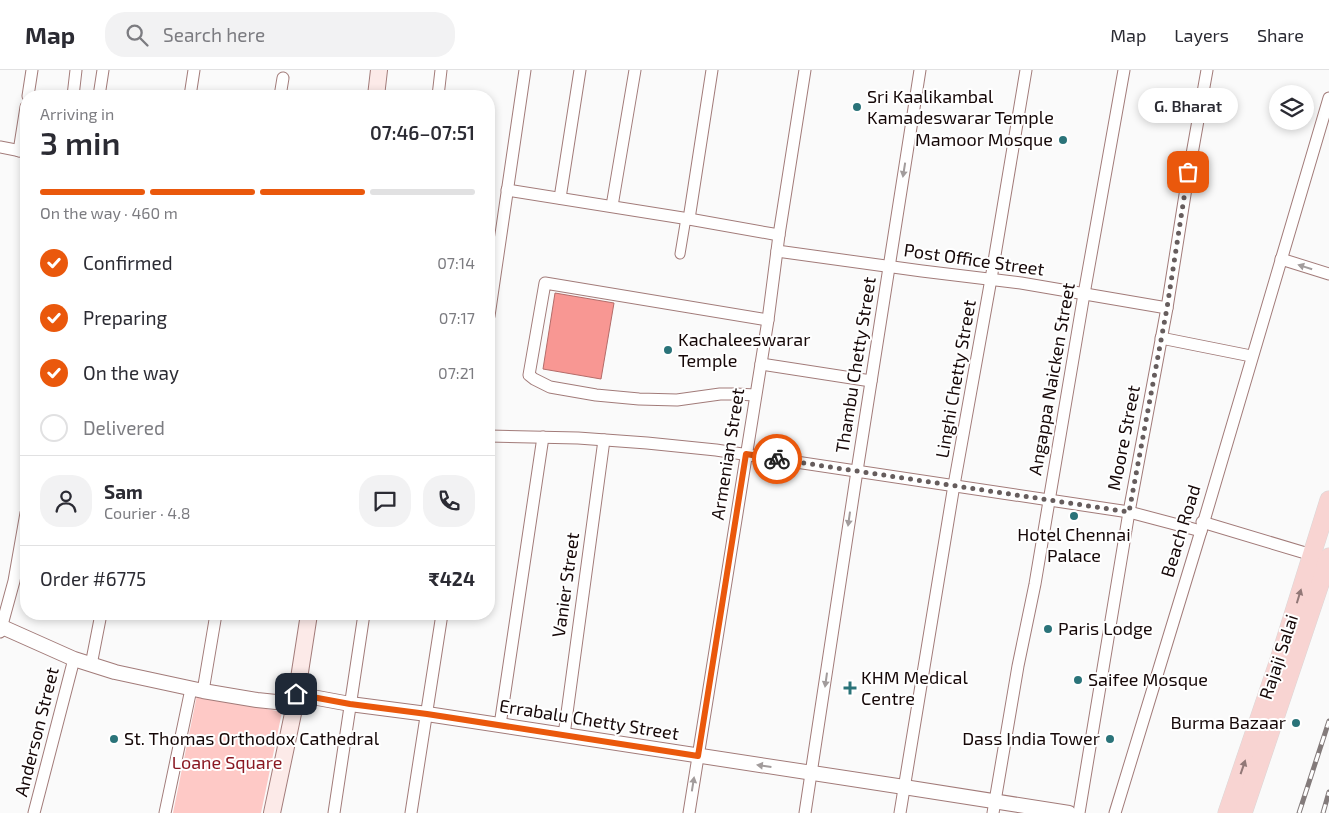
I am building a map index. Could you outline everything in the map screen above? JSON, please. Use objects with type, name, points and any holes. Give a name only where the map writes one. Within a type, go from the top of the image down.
[{"type":"main road","points":[[377,90],[379,70]]},
{"type":"main road","name":"Rajaji Salai","points":[[1243,813],[1320,556],[1329,500]]},
{"type":"main road","name":"Rajaji Salai","points":[[1227,813],[1278,663],[1320,556]]},
{"type":"main road","points":[[272,813],[295,699],[308,620]]},
{"type":"street","points":[[29,90],[32,70]]},
{"type":"street","points":[[74,90],[76,70]]},
{"type":"street","points":[[100,90],[103,70]]},
{"type":"street","points":[[191,90],[194,70]]},
{"type":"street","points":[[439,90],[441,70]]},
{"type":"street","points":[[495,260],[525,70]]},
{"type":"street","points":[[560,198],[580,70]]},
{"type":"street","points":[[612,206],[635,70]]},
{"type":"street","points":[[680,254],[688,218],[712,70]]},
{"type":"street","name":"Armenian Street","points":[[689,813],[768,320],[779,235],[805,70]]},
{"type":"street","name":"Thambu Chetty Street","points":[[805,813],[856,471],[920,70]]},
{"type":"street","name":"Linghi Chetty Street","points":[[900,813],[954,485],[1026,70]]},
{"type":"street","name":"Angappa Naicken Street","points":[[994,807],[1020,655],[1035,584],[1124,70]]},
{"type":"street","name":"Moore Street","points":[[1079,813],[1129,512],[1167,308],[1186,182],[1207,70]]},
{"type":"street","points":[[281,90],[282,78]]},
{"type":"street","name":"Beach Road","points":[[1115,813],[1329,98]]},
{"type":"street","points":[[0,147],[20,150]]},
{"type":"street","points":[[507,190],[688,218],[779,235]]},
{"type":"street","name":"Post Office Street","points":[[777,251],[1026,284],[1167,308]]},
{"type":"street","points":[[1281,259],[1329,274]]},
{"type":"street","points":[[755,395],[720,394],[670,400],[630,398],[588,394],[550,387],[534,379],[529,374],[545,283],[768,320]]},
{"type":"street","points":[[1161,338],[1251,356]]},
{"type":"street","points":[[760,364],[871,381]]},
{"type":"street","points":[[495,436],[604,440],[686,446],[746,454],[1129,512],[1202,527],[1320,556]]},
{"type":"street","points":[[500,726],[543,438]]},
{"type":"street","name":"Vanier Street","points":[[564,735],[604,440]]},
{"type":"street","points":[[0,628],[14,581],[20,547]]},
{"type":"street","points":[[91,665],[100,620]]},
{"type":"street","points":[[165,813],[214,620]]},
{"type":"street","points":[[334,813],[363,620]]},
{"type":"street","points":[[411,813],[441,620]]},
{"type":"street","name":"Errabalu Chetty Street","points":[[0,628],[91,665],[197,690],[257,700],[295,699],[427,714],[904,787],[994,807],[1069,813]]},
{"type":"street","name":"Anderson Street","points":[[34,813],[74,659]]},
{"type":"green space","name":"Loane Square","points":[[197,695],[282,712],[261,813],[173,813]]},
{"type":"shaded area","points":[[555,293],[614,303],[601,379],[543,369]]},
{"type":"railway","points":[[1299,813],[1329,721]]},
{"type":"railway","points":[[1323,813],[1329,792]]},
{"type":"way so far","points":[[777,459],[1129,512],[1167,308],[1188,172]]},
{"type":"place","name":"Sri Kaalikambal Kamadeswarar Temple","points":[[857,107]]},
{"type":"place","name":"Mamoor Mosque","points":[[1063,140]]},
{"type":"place","name":"G. Bharat","points":[[1188,172]]},
{"type":"place","name":"Kachaleeswarar Temple","points":[[668,350]]},
{"type":"place","name":"Hotel Chennai Palace","points":[[1074,516]]},
{"type":"place","name":"Paris Lodge","points":[[1048,629]]},
{"type":"place","name":"Saifee Mosque","points":[[1078,680]]},
{"type":"place","name":"KHM Medical Centre","points":[[850,688]]},
{"type":"place","name":"Burma Bazaar","points":[[1296,723]]},
{"type":"place","name":"St. Thomas Orthodox Cathedral","points":[[114,739]]},
{"type":"place","name":"Dass India Tower","points":[[1110,739]]},
{"type":"route","points":[[296,694],[350,704],[698,756],[746,454],[777,459]]}]
